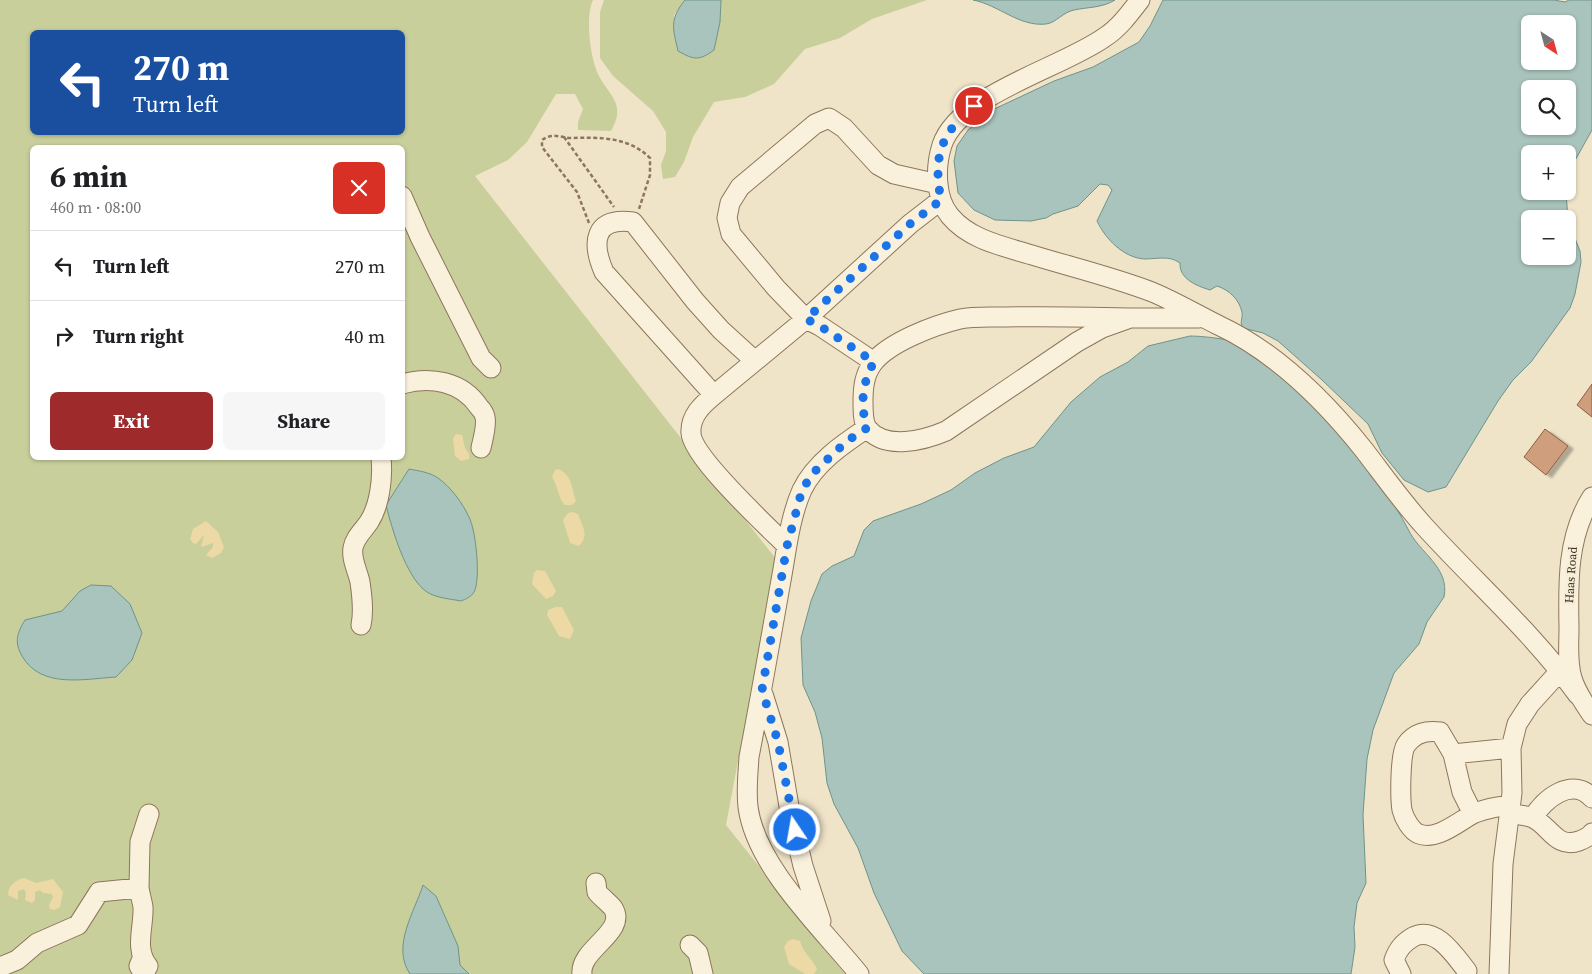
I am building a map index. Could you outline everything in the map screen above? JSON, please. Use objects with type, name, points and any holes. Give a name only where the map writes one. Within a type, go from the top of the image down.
[{"type":"street","points":[[1140,0],[1128,16],[1107,36],[1077,54],[974,106],[955,122],[942,144],[938,167],[939,192],[949,215],[978,238],[1152,293],[1251,343],[1313,394],[1363,448],[1418,519],[1565,664],[1530,704],[1517,724],[1511,748],[1510,813],[1503,864],[1500,970],[1464,973],[1441,941],[1431,936],[1417,935],[1405,941],[1397,951],[1394,960],[1401,974]]},
{"type":"street","points":[[874,362],[820,326],[806,319],[776,288],[731,234],[727,218],[730,204],[740,187],[815,124],[829,118],[844,128],[878,165],[894,174],[939,192]]},
{"type":"street","points":[[787,546],[733,490],[694,444],[691,434],[692,422],[699,408],[806,319],[910,224],[939,192]]},
{"type":"street","points":[[405,203],[420,238],[481,358],[492,368]]},
{"type":"street","points":[[714,395],[604,272],[596,248],[598,234],[607,224],[628,221],[720,330],[755,361]]},
{"type":"street","points":[[1130,318],[1102,328],[1077,342],[946,431],[927,439],[907,442],[892,440],[878,436],[867,428],[863,415],[865,378],[874,362],[910,337],[961,319],[1048,316],[1202,318]]},
{"type":"street","points":[[405,383],[440,380],[462,389],[474,399],[485,416],[481,448]]},
{"type":"street","points":[[859,974],[771,866],[757,839],[748,809],[746,788],[749,757],[787,546],[802,490],[813,473],[847,441],[867,428]]},
{"type":"street","points":[[360,624],[363,612],[360,583],[352,551],[355,541],[370,520],[375,507],[382,472],[381,460]]},
{"type":"street","name":"Haas Road","points":[[1592,497],[1583,511],[1574,536],[1568,583],[1565,664],[1578,695],[1592,715]]},
{"type":"street","points":[[762,690],[778,742],[790,812],[803,866],[825,932]]},
{"type":"street","points":[[1473,814],[1462,792],[1453,754],[1440,732],[1420,733],[1405,746],[1402,759],[1404,816],[1414,832],[1421,835],[1442,832],[1473,814],[1498,806],[1505,806],[1510,813],[1533,818],[1551,835],[1564,842],[1573,843],[1585,839],[1592,833]]},
{"type":"street","points":[[1453,754],[1511,748]]},
{"type":"street","points":[[1533,818],[1538,809],[1549,799],[1569,789],[1580,789],[1592,798]]},
{"type":"street","points":[[142,959],[143,907],[138,888],[140,842],[149,814]]},
{"type":"street","points":[[582,974],[584,960],[604,939],[616,919],[613,908],[596,892],[596,883]]},
{"type":"street","points":[[0,967],[16,960],[37,943],[78,925],[99,892],[138,888]]},
{"type":"street","points":[[690,944],[698,953],[703,974]]},
{"type":"path","points":[[564,137],[628,221],[650,175],[650,158],[639,148],[614,139],[589,136],[548,136],[542,140],[542,147],[569,180],[583,204],[596,248]]},
{"type":"green space","points":[[0,0],[593,0],[589,27],[593,59],[599,76],[612,96],[617,108],[615,122],[611,131],[578,130],[578,122],[583,109],[575,94],[556,94],[527,142],[508,160],[475,176],[776,559],[726,825],[845,974],[0,974]]},
{"type":"green space","points":[[604,0],[685,0],[674,15],[675,37],[714,50],[720,22],[721,0],[927,0],[872,19],[840,38],[805,49],[774,84],[745,97],[714,102],[693,137],[684,162],[675,177],[663,179],[661,165],[666,151],[666,132],[653,111],[613,76],[600,58],[600,12]]},
{"type":"sand","points":[[456,434],[462,435],[469,459],[461,461],[455,456],[453,438]]},
{"type":"sand","points":[[558,469],[571,482],[576,501],[572,505],[565,505],[552,477],[555,470]]},
{"type":"sand","points":[[568,513],[578,514],[585,534],[579,546],[570,543],[563,520]]},
{"type":"sand","points":[[206,521],[218,532],[224,547],[221,553],[212,558],[206,555],[213,547],[213,543],[201,547],[204,535],[196,544],[190,539],[193,529]]},
{"type":"sand","points":[[537,570],[545,571],[556,591],[553,596],[546,599],[532,584],[534,573]]},
{"type":"sand","points":[[562,607],[574,630],[570,639],[559,636],[547,615],[548,610]]},
{"type":"sand","points":[[24,878],[36,883],[53,879],[63,892],[60,907],[54,910],[50,909],[49,905],[53,897],[52,894],[43,893],[40,890],[35,892],[35,900],[32,903],[25,900],[26,893],[24,889],[18,891],[18,900],[8,895],[9,889],[13,884]]},
{"type":"sand","points":[[793,939],[800,941],[803,949],[815,965],[817,969],[814,974],[805,974],[789,964],[784,947],[788,941]]},
{"type":"water","points":[[685,0],[721,0],[720,22],[714,50],[700,58],[692,58],[678,51],[674,19]]},
{"type":"water","points":[[973,0],[1115,0],[1100,6],[1070,11],[1050,23],[1036,24],[1018,19],[992,6]]},
{"type":"water","points":[[1163,0],[1554,0],[1565,2],[1569,0],[1592,0],[1592,130],[1576,159],[1576,145],[1521,145],[1521,200],[1567,200],[1567,210],[1521,210],[1521,265],[1576,265],[1576,241],[1580,251],[1581,262],[1575,294],[1570,308],[1531,362],[1513,380],[1498,401],[1446,487],[1428,492],[1404,480],[1382,453],[1368,424],[1322,380],[1278,341],[1263,333],[1243,328],[1241,324],[1241,307],[1236,299],[1226,290],[1217,286],[1210,290],[1195,284],[1186,278],[1180,269],[1180,263],[1176,261],[1167,258],[1137,258],[1116,246],[1097,221],[1112,190],[1108,185],[1100,184],[1078,206],[1046,218],[1031,221],[995,220],[974,210],[958,193],[954,161],[957,146],[968,130],[990,111],[1054,81],[1093,67],[1139,42],[1150,26]]},
{"type":"water","points":[[1190,336],[1217,338],[1241,345],[1249,354],[1274,370],[1314,407],[1350,446],[1382,487],[1413,538],[1438,569],[1445,586],[1444,597],[1427,622],[1419,644],[1394,673],[1373,730],[1367,759],[1363,815],[1366,883],[1357,903],[1354,927],[1355,947],[1351,974],[924,974],[902,951],[874,893],[858,848],[834,804],[827,783],[822,738],[815,712],[803,685],[801,638],[811,601],[822,574],[832,566],[854,556],[864,530],[873,521],[921,504],[951,490],[975,473],[1004,458],[1034,447],[1071,402],[1100,377],[1128,362],[1148,346]]},
{"type":"water","points":[[409,469],[431,474],[443,482],[456,496],[472,523],[476,543],[476,586],[470,597],[461,601],[439,597],[427,592],[419,585],[406,565],[386,505]]},
{"type":"water","points":[[91,585],[111,586],[130,604],[142,633],[132,660],[116,677],[64,680],[40,673],[30,666],[22,656],[18,646],[18,633],[22,625],[25,620],[62,611],[80,591]]},
{"type":"water","points":[[423,885],[436,896],[458,946],[460,965],[469,974],[410,974],[403,952],[404,940],[410,917]]},
{"type":"building","points":[[1592,384],[1592,417],[1577,405]]},
{"type":"building","points":[[1545,429],[1568,446],[1546,475],[1524,457]]},
{"type":"route","points":[[795,830],[778,742],[762,690],[787,546],[802,490],[813,473],[826,459],[847,441],[867,428],[863,415],[865,378],[874,362],[820,326],[806,319],[910,224],[941,200],[938,184],[938,167],[942,144],[955,122],[974,106]]}]
